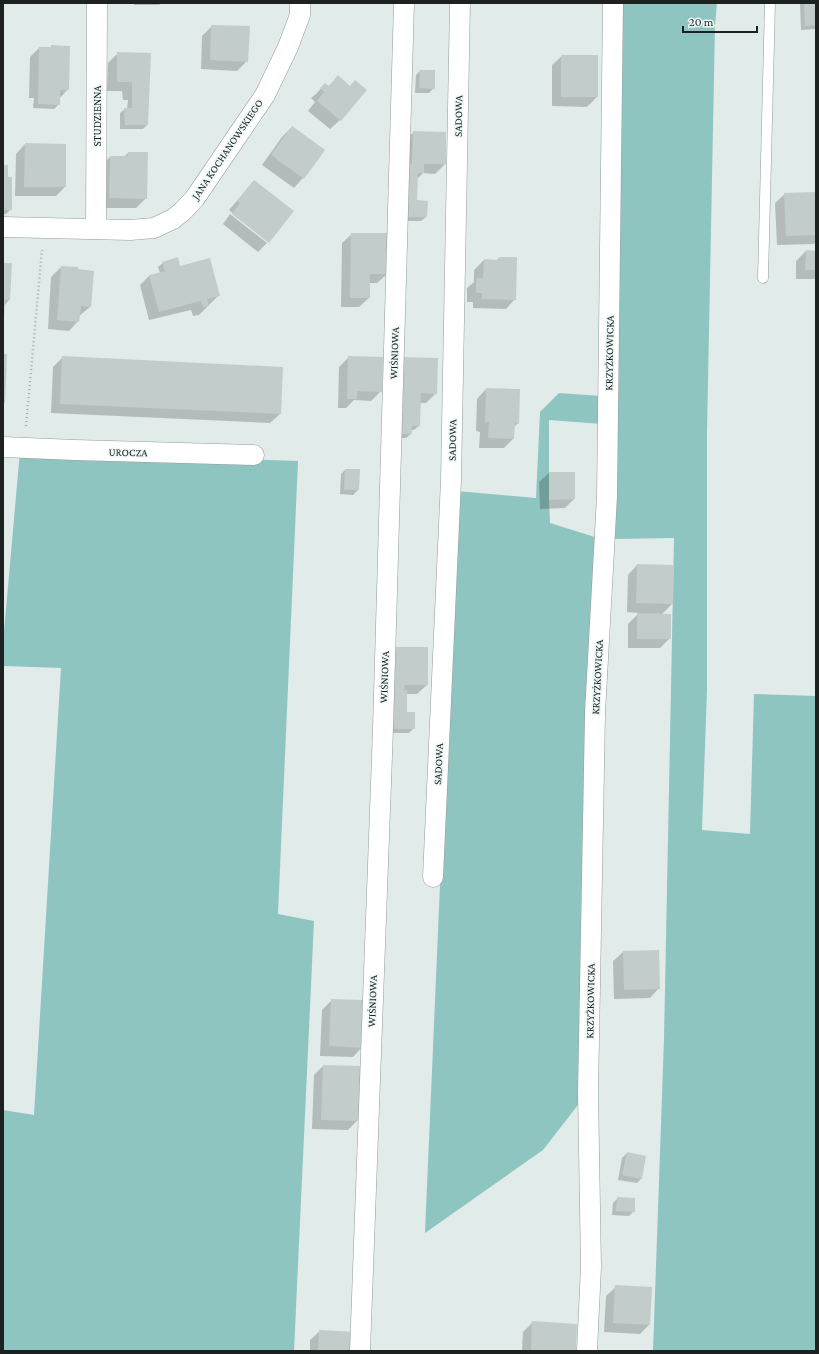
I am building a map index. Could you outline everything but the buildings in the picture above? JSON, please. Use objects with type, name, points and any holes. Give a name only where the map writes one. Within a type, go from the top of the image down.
[{"type":"street","name":"STUDZIENNA","points":[[96,229],[97,3]]},
{"type":"street","name":"JANA KOCHANOWSKIEGO","points":[[3,227],[130,230],[154,228],[172,219],[183,211],[196,198],[264,95],[288,47],[300,15],[300,3]]},
{"type":"street","name":"WIŚNIOWA","points":[[360,1351],[383,729],[404,3]]},
{"type":"street","name":"SADOWA","points":[[433,877],[451,480],[460,3]]},
{"type":"street","name":"KRZYŻKOWICKA","points":[[587,1351],[591,1267],[588,1092],[589,1024],[596,713],[607,496],[613,3]]},
{"type":"street","name":"UROCZA","points":[[3,447],[254,455]]},
{"type":"lane","points":[[763,278],[770,3]]},
{"type":"path","points":[[25,448],[44,228]]},
{"type":"shaded area","points":[[621,3],[717,3],[715,25],[707,433],[707,691],[702,830],[750,834],[754,694],[816,696],[816,1351],[653,1351],[664,1039],[674,538],[614,539],[615,425],[549,420],[550,523],[598,538],[588,1092],[543,1150],[425,1233],[457,491],[536,498],[540,412],[559,393],[615,397]]},
{"type":"shaded area","points":[[20,451],[298,461],[278,914],[314,921],[294,1351],[3,1351],[3,1110],[34,1115],[61,668],[3,666],[3,643]]}]
